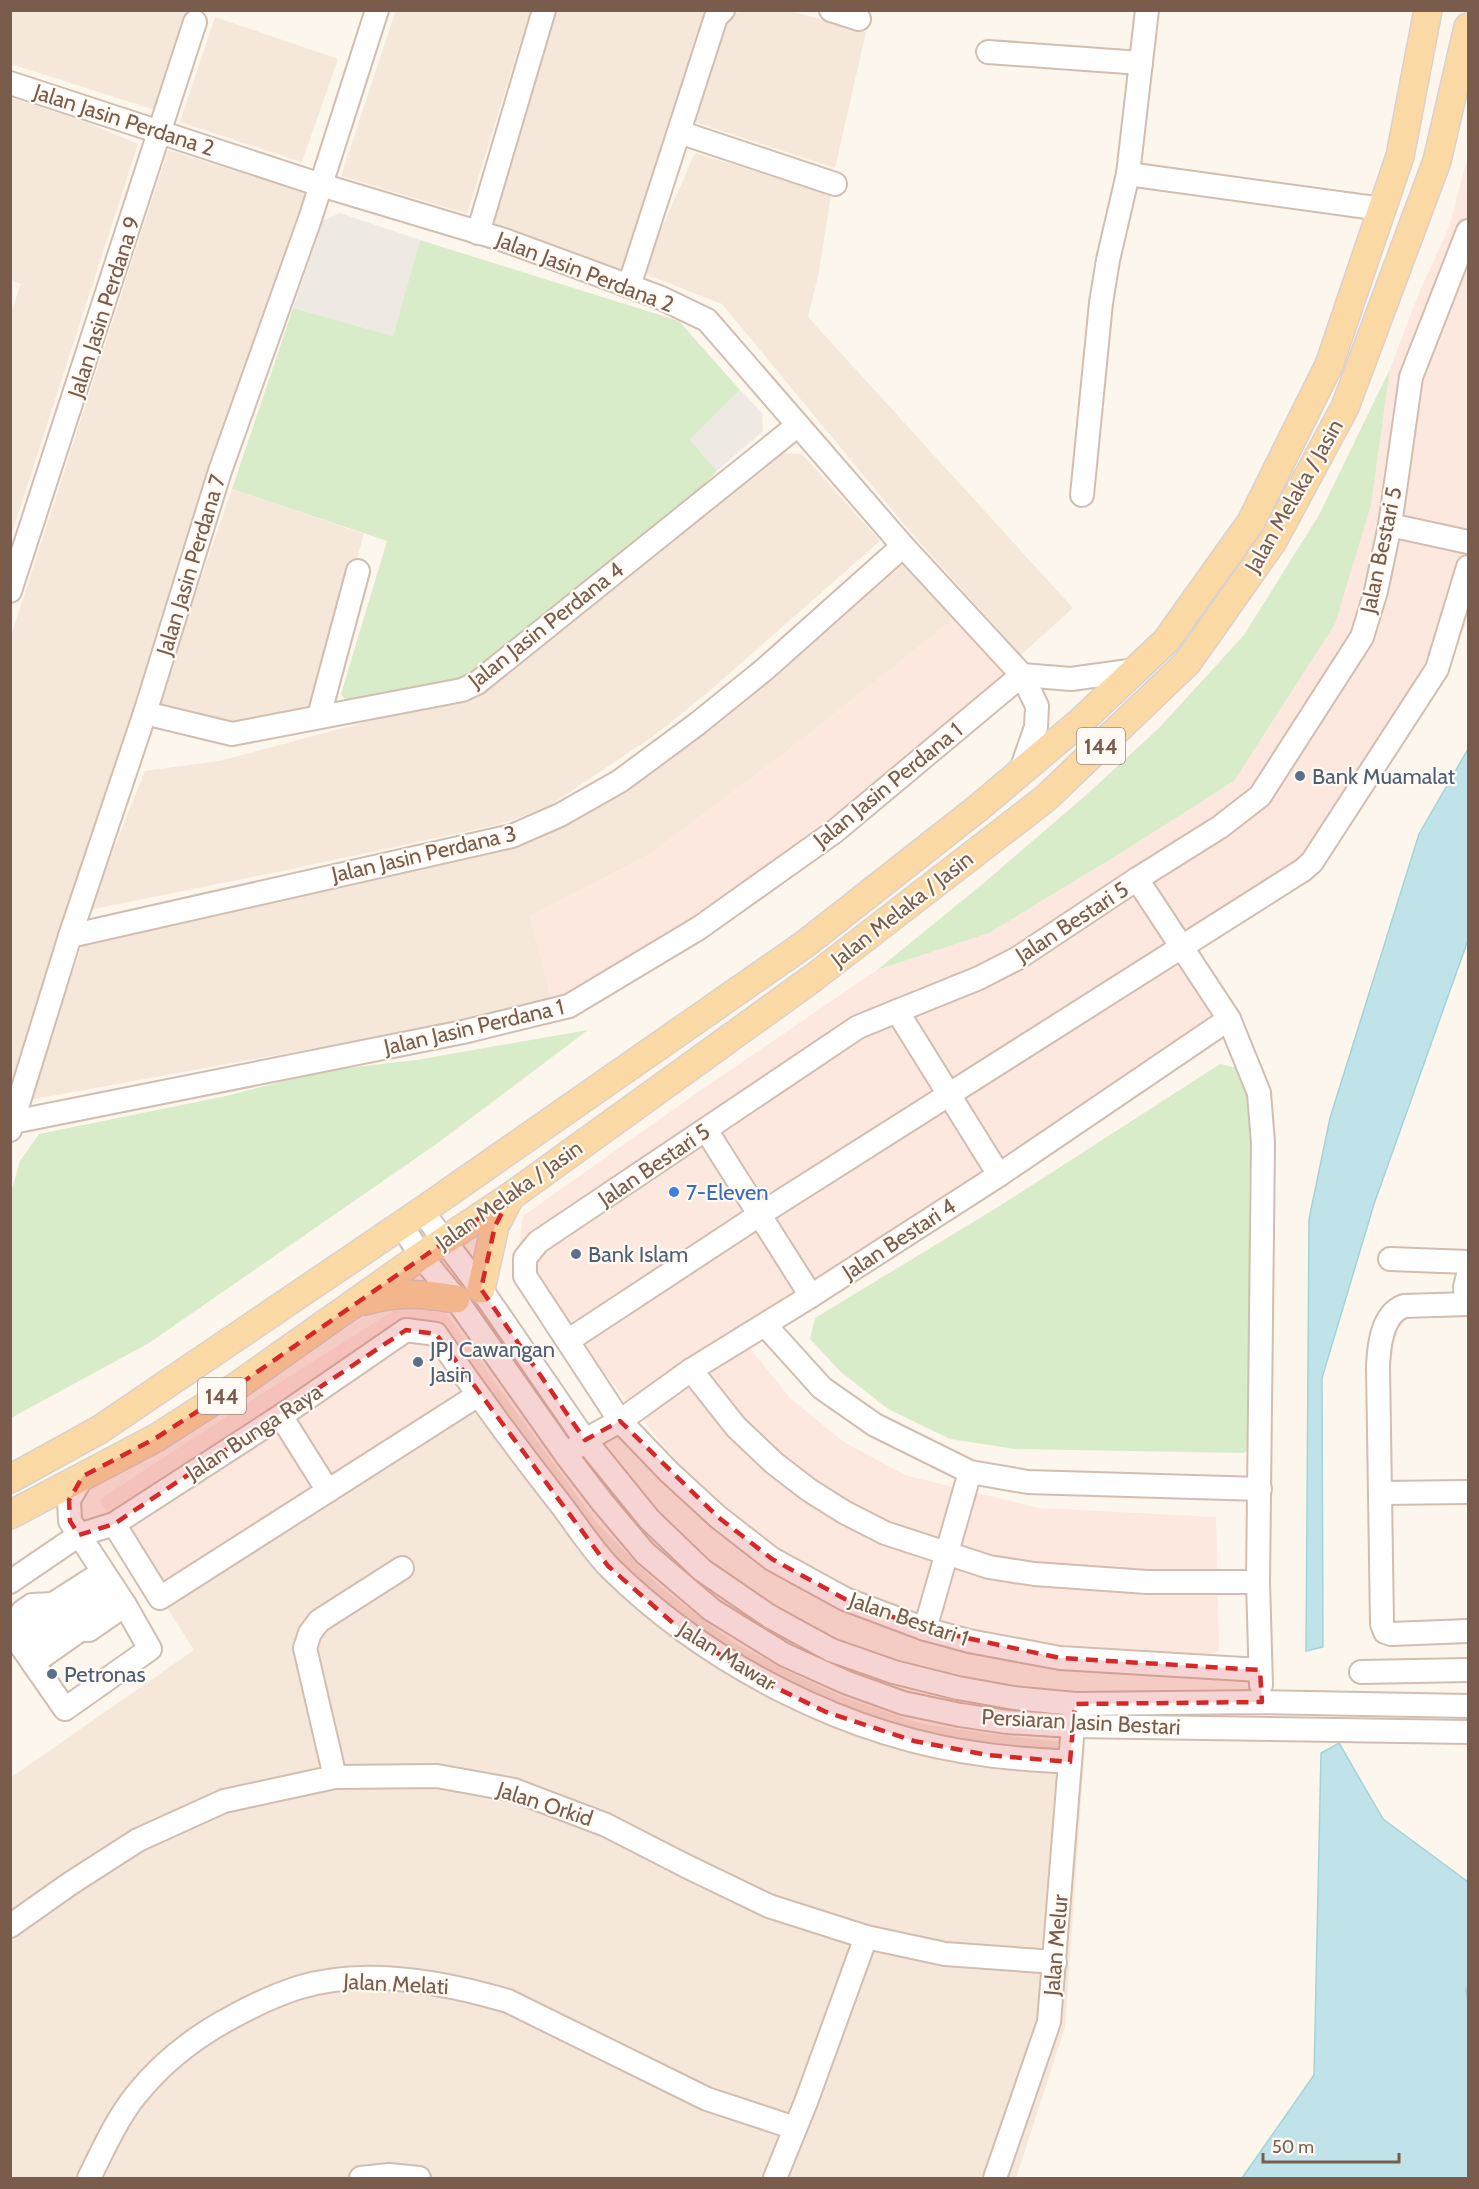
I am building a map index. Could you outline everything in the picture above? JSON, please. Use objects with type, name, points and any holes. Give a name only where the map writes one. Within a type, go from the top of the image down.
[{"type":"main road","name":"Jalan Melaka / Jasin","points":[[10,1479],[99,1430],[412,1217],[805,944],[1020,773],[1080,722],[1166,641],[1251,522],[1329,365],[1400,156],[1428,10]]},
{"type":"main road","name":"Jalan Melaka / Jasin","points":[[10,1515],[156,1438],[237,1386],[421,1256],[511,1196],[813,978],[1046,798],[1187,663],[1273,541],[1345,407],[1437,162],[1468,27]]},
{"type":"main road","points":[[353,1304],[391,1294],[468,1294],[495,1226],[511,1196]]},
{"type":"street","name":"Jalan Jasin Perdana 7","points":[[11,1124],[70,936],[145,713],[220,471],[321,185],[377,10]]},
{"type":"street","points":[[478,232],[544,10]]},
{"type":"street","points":[[629,286],[716,17],[723,10]]},
{"type":"street","points":[[831,10],[859,19]]},
{"type":"street","points":[[1082,495],[1104,282],[1128,174],[1147,10]]},
{"type":"street","name":"Jalan Jasin Perdana 9","points":[[10,591],[195,22]]},
{"type":"street","points":[[988,52],[1141,63]]},
{"type":"street","name":"Jalan Jasin Perdana 2","points":[[10,83],[321,185],[478,232],[659,297],[707,320],[903,546],[1022,675],[1037,706],[1036,727],[1020,773]]},
{"type":"street","points":[[679,132],[835,184]]},
{"type":"street","points":[[1128,174],[1382,209]]},
{"type":"street","name":"Jalan Bestari 5","points":[[620,1421],[525,1276],[525,1258],[538,1242],[858,1027],[980,978],[1018,958],[1137,879],[1221,827],[1260,796],[1362,637],[1376,591],[1390,525],[1411,377],[1468,235]]},
{"type":"street","name":"Jalan Jasin Perdana 4","points":[[145,713],[232,734],[462,690],[477,683],[798,425]]},
{"type":"street","points":[[1390,525],[1468,542]]},
{"type":"street","name":"Jalan Jasin Perdana 3","points":[[70,936],[512,836],[560,815],[620,781],[697,724],[765,669],[903,546]]},
{"type":"street","points":[[568,1340],[759,1215],[1303,870],[1312,862],[1437,669],[1468,567]]},
{"type":"street","points":[[319,716],[358,571]]},
{"type":"street","points":[[1022,675],[1071,679],[1136,670]]},
{"type":"street","name":"Jalan Jasin Perdana 1","points":[[11,1124],[452,1034],[569,1006],[699,928],[834,832],[1022,675]]},
{"type":"street","points":[[1137,879],[1229,1019],[1259,1093],[1263,1143],[1258,1582],[1263,1702]]},
{"type":"street","points":[[897,1011],[951,1094],[999,1175]]},
{"type":"street","name":"Jalan Bestari 4","points":[[566,1455],[585,1440],[620,1421],[691,1371],[999,1175],[1229,1019]]},
{"type":"street","points":[[706,1130],[811,1296]]},
{"type":"street","name":"Persiaran Jasin Bestari","points":[[412,1217],[445,1240],[468,1294],[566,1455],[645,1553],[712,1611],[785,1655],[845,1682],[903,1703],[1007,1722],[1263,1702],[1468,1706]]},
{"type":"street","name":"Persiaran Jasin Bestari","points":[[412,1217],[421,1256],[468,1294],[649,1519],[702,1570],[769,1616],[831,1650],[894,1672],[958,1688],[1014,1698],[1074,1715],[1468,1732]]},
{"type":"street","points":[[1390,1259],[1468,1262]]},
{"type":"street","points":[[1468,1275],[1465,1287],[1467,1304],[1404,1306],[1389,1315],[1379,1348],[1378,1366],[1382,1624],[1385,1632],[1391,1634],[1468,1631]]},
{"type":"street","points":[[765,1325],[822,1388],[875,1425],[970,1472],[1028,1482],[1260,1488]]},
{"type":"street","name":"Jalan Bunga Raya","points":[[10,1582],[79,1535],[114,1524],[281,1416],[406,1330],[436,1335],[478,1395]]},
{"type":"street","points":[[691,1371],[736,1427],[774,1463],[844,1512],[885,1533],[989,1567],[1034,1574],[1147,1582],[1258,1582]]},
{"type":"street","points":[[114,1524],[160,1598],[478,1395]]},
{"type":"street","name":"Jalan Mawar","points":[[478,1395],[608,1566],[673,1623],[750,1675],[826,1712],[914,1741],[987,1755],[1070,1762]]},
{"type":"street","points":[[281,1416],[328,1491]]},
{"type":"street","name":"Jalan Bestari 1","points":[[620,1421],[669,1472],[718,1517],[772,1558],[845,1599],[926,1629],[969,1641],[1060,1658],[1260,1670]]},
{"type":"street","points":[[926,1629],[970,1472]]},
{"type":"street","points":[[82,1476],[69,1500],[70,1521],[114,1588],[150,1648],[65,1709],[24,1650],[22,1612],[32,1605],[53,1604],[114,1588]]},
{"type":"street","points":[[1380,1493],[1468,1492]]},
{"type":"street","points":[[335,1777],[304,1648],[310,1633],[320,1621],[402,1568]]},
{"type":"street","points":[[24,1650],[86,1640],[89,1630],[114,1588]]},
{"type":"street","points":[[24,1650],[114,1588]]},
{"type":"street","points":[[1362,1672],[1468,1670]]},
{"type":"street","name":"Jalan Melur","points":[[995,2178],[1049,2022],[1074,1715]]},
{"type":"street","name":"Jalan Orkid","points":[[10,1926],[138,1840],[224,1801],[335,1777],[437,1776],[514,1790],[606,1825],[769,1906],[866,1937],[945,1954],[1055,1962]]},
{"type":"street","points":[[775,2178],[866,1937]]},
{"type":"street","name":"Jalan Melati","points":[[89,2178],[106,2141],[136,2096],[167,2061],[206,2031],[252,2006],[298,1988],[331,1981],[366,1978],[426,1982],[474,1991],[508,2001],[707,2099],[795,2128]]},
{"type":"street","points":[[361,2178],[389,2175],[419,2178]]},
{"type":"highlighted area","points":[[511,1196],[495,1226],[481,1289],[585,1440],[620,1421],[718,1517],[772,1559],[845,1599],[925,1629],[1060,1658],[1260,1670],[1262,1702],[1075,1704],[1070,1762],[987,1755],[914,1741],[826,1712],[750,1675],[673,1623],[608,1566],[436,1334],[406,1330],[114,1524],[79,1535],[70,1521],[69,1500],[83,1476],[156,1438],[237,1386]]},
{"type":"shaded area","points":[[180,10],[189,14],[155,110],[11,64],[11,11]]},
{"type":"shaded area","points":[[396,10],[530,11],[467,214],[341,176]]},
{"type":"shaded area","points":[[551,11],[707,11],[620,274],[493,223]]},
{"type":"shaded area","points":[[791,11],[866,32],[835,168],[692,121],[723,24],[736,13]]},
{"type":"shaded area","points":[[215,17],[338,59],[302,162],[180,122]]},
{"type":"shaded area","points":[[11,98],[76,118],[138,144],[11,536],[10,315],[21,284],[11,280]]},
{"type":"shaded area","points":[[168,150],[305,192],[11,1082],[11,636]]},
{"type":"shaded area","points":[[695,153],[831,195],[819,272],[808,317],[1073,608],[1021,655],[912,534],[722,304],[642,273]]},
{"type":"shaded area","points":[[1468,156],[1468,618],[1445,680],[1321,865],[1190,950],[1239,1023],[741,1337],[790,1398],[844,1442],[905,1475],[1038,1508],[1216,1517],[1219,1651],[1184,1659],[1075,1647],[948,1627],[849,1591],[763,1539],[692,1479],[516,1267],[523,1216],[701,1090],[877,970],[989,933],[1234,781],[1371,505],[1390,369],[1419,293],[1449,227]]},
{"type":"shaded area","points":[[340,213],[420,240],[393,336],[293,308],[323,221]]},
{"type":"shaded area","points":[[740,390],[762,413],[763,431],[717,471],[690,440]]},
{"type":"shaded area","points":[[779,453],[802,454],[880,541],[707,693],[655,735],[546,808],[501,824],[89,910],[145,771],[219,761],[475,695]]},
{"type":"shaded area","points":[[232,489],[364,534],[314,711],[228,727],[156,709]]},
{"type":"shaded area","points":[[903,555],[956,617],[803,739],[649,855],[530,916],[553,1005],[29,1100],[84,939],[519,843],[627,782]]},
{"type":"shaded area","points":[[956,617],[1015,675],[827,839],[553,1005],[530,916],[649,855],[803,739]]},
{"type":"shaded area","points":[[401,1306],[446,1313],[499,1388],[164,1603],[99,1500]]},
{"type":"shaded area","points":[[499,1388],[596,1522],[658,1585],[733,1642],[840,1696],[919,1723],[1085,1745],[1065,2027],[1016,2178],[11,2178],[10,1778],[194,1650],[164,1603]]},
{"type":"green space","points":[[420,240],[679,321],[740,390],[690,440],[717,471],[700,490],[585,588],[459,680],[348,704],[341,694],[387,541],[232,489],[293,308],[393,336]]},
{"type":"green space","points":[[1390,369],[1371,505],[1335,624],[1234,781],[989,933],[877,970],[1085,796],[1159,728],[1244,635],[1319,515]]},
{"type":"green space","points":[[588,1030],[435,1145],[149,1343],[11,1418],[11,1192],[20,1161],[39,1134],[226,1096],[322,1071],[416,1060]]},
{"type":"green space","points":[[1220,1064],[1237,1068],[1251,1091],[1249,1204],[1254,1442],[1244,1453],[1015,1449],[950,1439],[888,1409],[841,1372],[810,1339],[815,1318],[998,1207]]},
{"type":"water","points":[[1468,749],[1468,940],[1374,1204],[1322,1378],[1323,1647],[1306,1651],[1309,1219],[1330,1118],[1419,834]]},
{"type":"water","points":[[1339,1743],[1383,1819],[1468,1882],[1468,1985],[1466,1990],[1468,2002],[1468,2178],[1242,2178],[1314,2075],[1321,1753]]},
{"type":"place","name":"Bank Muamalat","points":[[1300,776]]},
{"type":"place","name":"7-Eleven","points":[[674,1192]]},
{"type":"place","name":"Bank Islam","points":[[576,1254]]},
{"type":"place","name":"JPJ Cawangan Jasin","points":[[418,1362]]},
{"type":"place","name":"Petronas","points":[[52,1674]]}]
